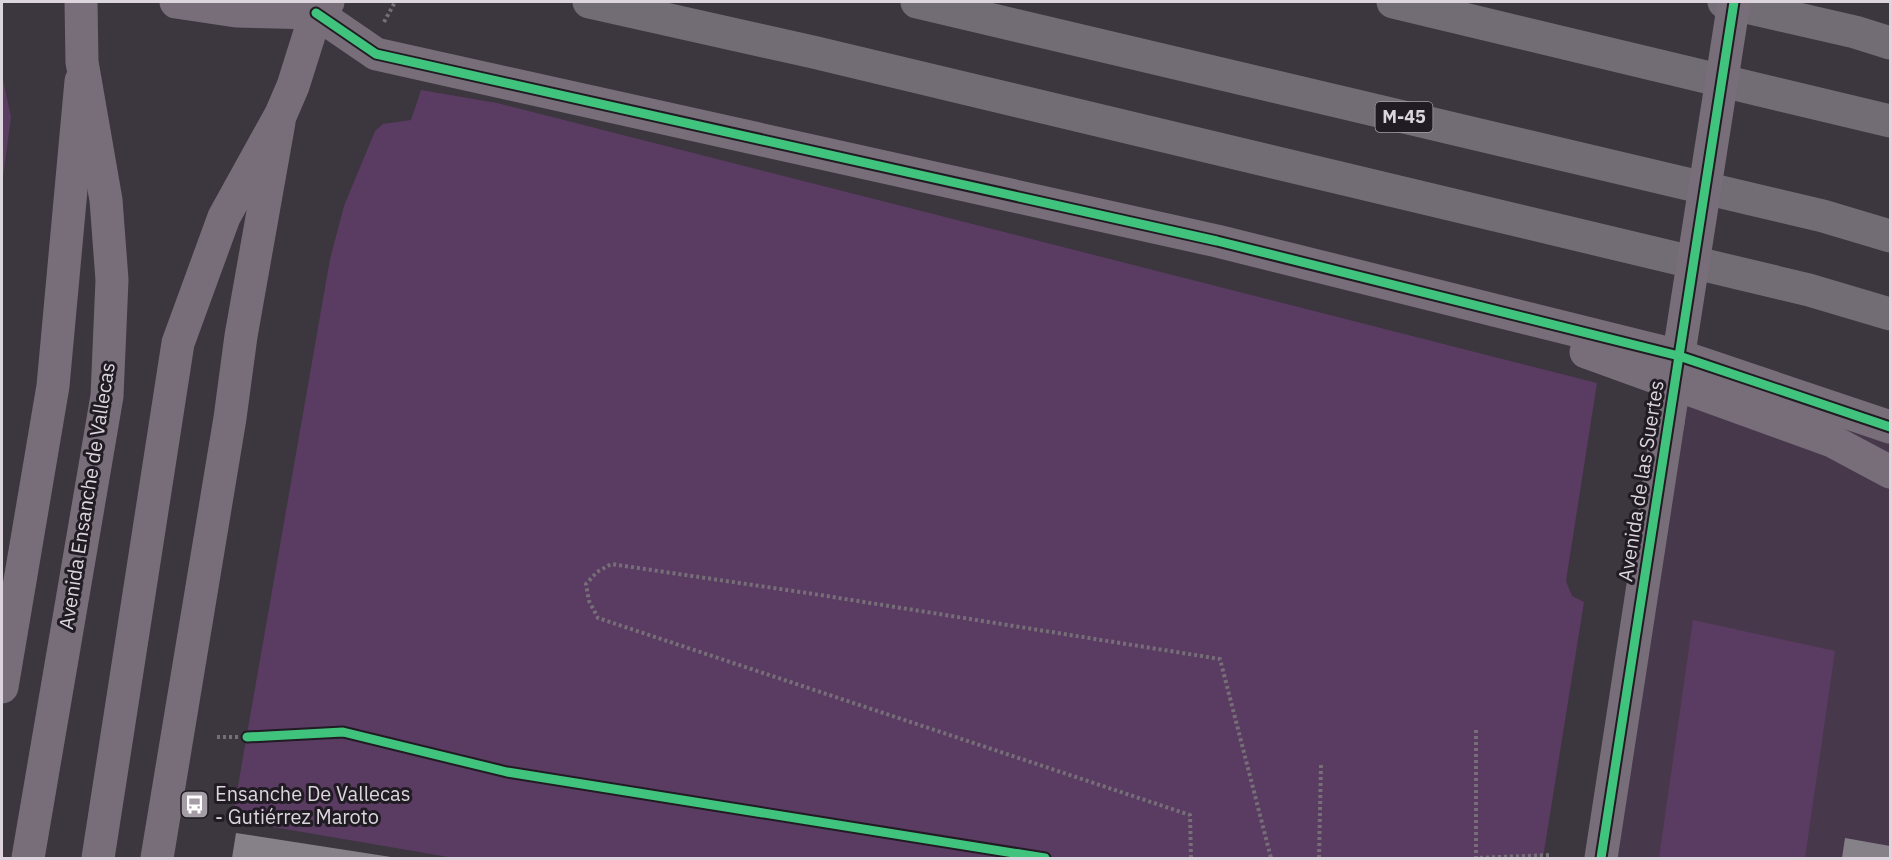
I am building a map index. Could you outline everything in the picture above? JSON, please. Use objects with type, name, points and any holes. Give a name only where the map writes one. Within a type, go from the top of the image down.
[{"type":"highway","points":[[589,2],[813,52],[1774,282],[1890,314]]},
{"type":"highway","name":"M-45","points":[[917,2],[1823,216],[1890,236]]},
{"type":"highway","points":[[1393,2],[1890,121]]},
{"type":"highway","points":[[1724,2],[1890,42]]},
{"type":"main road","name":"Avenida Ensanche de Vallecas","points":[[28,858],[107,396],[112,279],[106,200],[82,62],[81,2]]},
{"type":"main road","points":[[98,858],[178,343],[224,217],[281,114],[322,7],[236,11],[176,2]]},
{"type":"main road","name":"Avenida de las Suertes","points":[[1601,858],[1734,2]]},
{"type":"street","points":[[322,7],[376,54],[1217,241],[1679,356],[1890,427]]},
{"type":"street","name":"Avenida Ensanche de Vallecas","points":[[2,687],[53,386],[82,62]]},
{"type":"street","points":[[157,858],[226,441],[241,336],[281,114]]},
{"type":"street","points":[[1217,241],[1593,355],[1832,441],[1890,472]]},
{"type":"path","points":[[382,24],[395,2]]},
{"type":"path","points":[[1191,858],[1190,815],[598,618],[589,601],[586,584],[597,572],[611,564],[1221,659],[1271,858]]},
{"type":"path","points":[[1476,730],[1475,858],[1552,855]]},
{"type":"path","points":[[217,737],[257,736]]},
{"type":"path","points":[[1319,858],[1321,764]]},
{"type":"shaded area","points":[[2,75],[11,117],[2,184]]},
{"type":"shaded area","points":[[421,90],[497,103],[1597,383],[1566,581],[1572,596],[1584,602],[1543,858],[454,858],[232,820],[330,259],[344,206],[375,131],[383,124],[411,120]]},
{"type":"shaded area","points":[[1679,356],[1890,427],[1890,858],[1601,858]]},
{"type":"shaded area","points":[[1693,620],[1835,651],[1805,858],[1659,858]]},
{"type":"building","points":[[236,833],[391,857],[391,858],[232,858]]},
{"type":"building","points":[[1845,838],[1890,846],[1890,858],[1842,858]]},
{"type":"cycle path","points":[[1601,858],[1734,2]]},
{"type":"cycle path","points":[[316,13],[376,54],[1217,241],[1679,356],[1890,427]]},
{"type":"cycle path","points":[[247,737],[343,732],[507,772],[1045,858]]},
{"type":"place","name":"Ensanche De Vallecas - Gutiérrez Maroto","points":[[194,805]]}]
